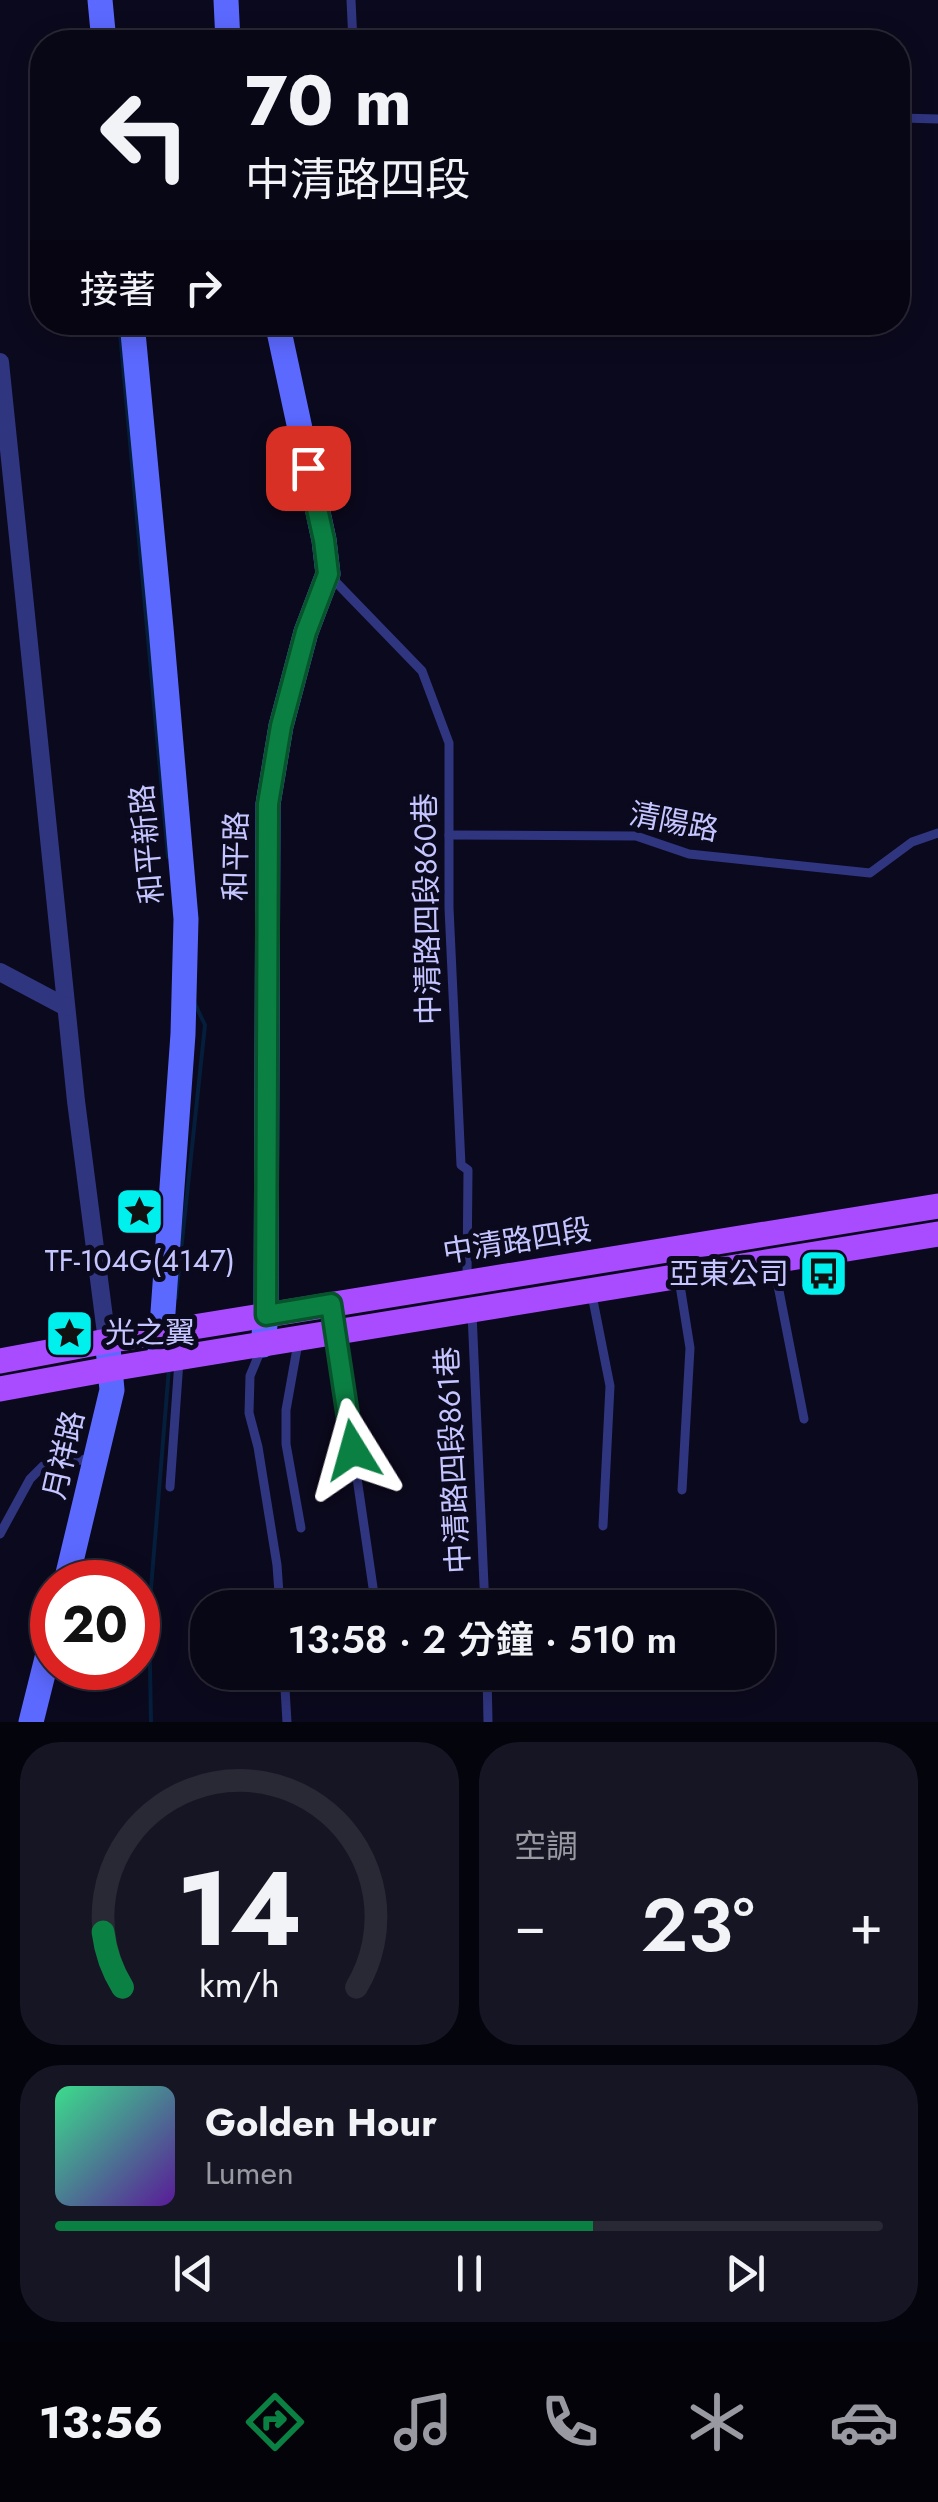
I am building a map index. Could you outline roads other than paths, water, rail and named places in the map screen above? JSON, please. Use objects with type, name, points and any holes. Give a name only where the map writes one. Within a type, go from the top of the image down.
[{"type":"main road","name":"中清路四段","points":[[0,1361],[107,1340],[938,1206]]},
{"type":"main road","name":"中清路四段","points":[[0,1388],[938,1234]]},
{"type":"main road","points":[[548,1269],[554,1297]]},
{"type":"street","points":[[100,0],[103,30]]},
{"type":"street","points":[[226,0],[227,30]]},
{"type":"street","name":"和平新路","points":[[133,335],[186,920],[169,1360]]},
{"type":"street","name":"和平路","points":[[263,1344],[268,804],[281,726],[306,632],[328,574],[280,335]]},
{"type":"street","points":[[0,362],[84,1172],[107,1340]]},
{"type":"street","points":[[0,972],[66,1007]]},
{"type":"street","name":"月祥路","points":[[71,1560],[112,1390],[107,1340]]},
{"type":"street","points":[[31,1722],[39,1690]]},
{"type":"lane","points":[[351,0],[353,30]]},
{"type":"lane","points":[[910,118],[938,119]]},
{"type":"lane","name":"中清路四段860巷","points":[[328,574],[422,670],[449,743],[449,908],[461,1165],[468,1170],[467,1282]]},
{"type":"lane","name":"清陽路","points":[[449,835],[636,836],[689,854],[870,873],[912,842],[938,833]]},
{"type":"lane","points":[[773,1261],[804,1420]]},
{"type":"lane","points":[[678,1276],[690,1348],[682,1490]]},
{"type":"lane","points":[[591,1291],[610,1386],[603,1526]]},
{"type":"lane","points":[[331,1304],[373,1590]]},
{"type":"lane","points":[[301,1528],[286,1444],[286,1410],[305,1308]]},
{"type":"lane","name":"中清路四段861巷","points":[[472,1310],[484,1590]]},
{"type":"lane","points":[[263,1344],[250,1376],[248,1413],[258,1447],[279,1590]]},
{"type":"lane","points":[[169,1360],[170,1487]]},
{"type":"lane","points":[[0,1534],[30,1480],[43,1466],[97,1457]]},
{"type":"lane","points":[[285,1690],[287,1722]]},
{"type":"lane","points":[[487,1690],[488,1722]]},
{"type":"waterway","points":[[120,335],[168,857]]},
{"type":"waterway","points":[[176,1298],[205,1025],[194,1002]]},
{"type":"waterway","points":[[151,1722],[149,1613],[169,1368]]},
{"type":"place","name":"TF-104G(4147)","points":[[140,1212]]},
{"type":"place","name":"亞東公司","points":[[824,1274]]},
{"type":"place","name":"光之翼","points":[[70,1333]]}]
